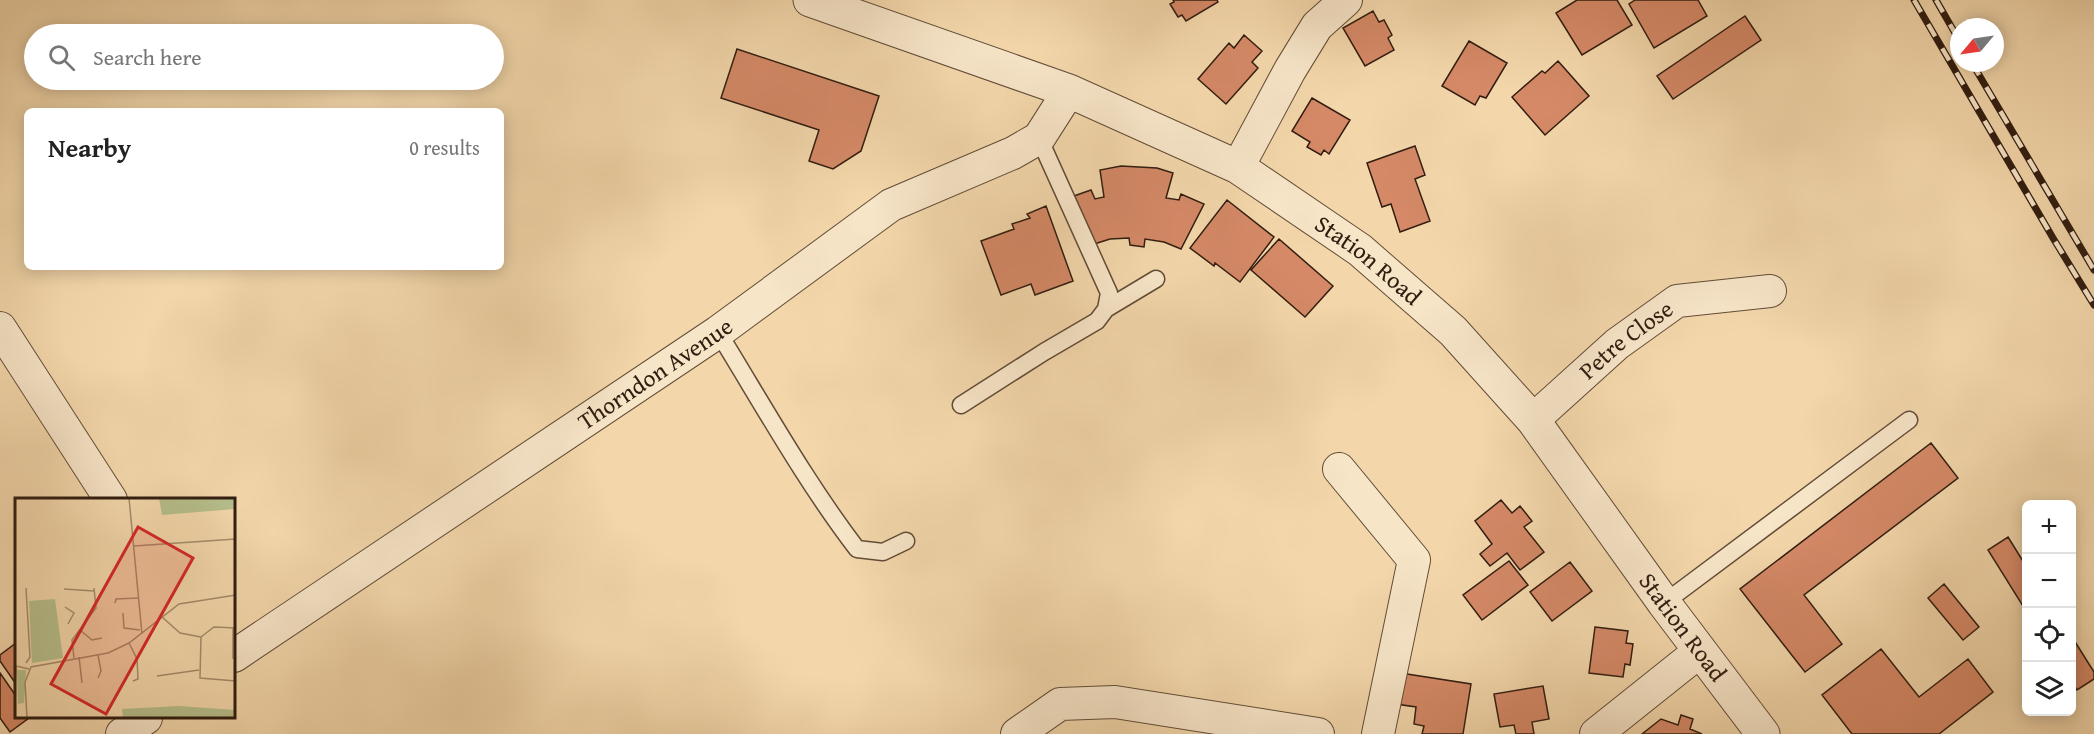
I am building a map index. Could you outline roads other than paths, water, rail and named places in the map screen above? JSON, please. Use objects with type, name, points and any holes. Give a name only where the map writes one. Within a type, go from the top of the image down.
[{"type":"street","name":"Station Road","points":[[810,0],[1069,91],[1238,167],[1360,250],[1453,331],[1533,420],[1664,603],[1763,734]]},
{"type":"street","points":[[1238,167],[1290,70],[1317,26],[1346,0]]},
{"type":"street","name":"Thorndon Avenue","points":[[236,655],[718,332],[891,205],[1013,153],[1039,138],[1069,91]]},
{"type":"street","name":"Petre Close","points":[[1533,420],[1617,344],[1677,301],[1770,291]]},
{"type":"street","points":[[0,328],[110,498]]},
{"type":"street","points":[[1339,469],[1414,560],[1378,734]]},
{"type":"street","points":[[1596,734],[1700,651]]},
{"type":"street","points":[[1017,734],[1060,704],[1115,702],[1310,733]]},
{"type":"street","points":[[122,734],[143,719]]},
{"type":"lane","points":[[1039,138],[1109,293],[1106,309]]},
{"type":"lane","points":[[961,405],[1097,321],[1106,309],[1156,279]]},
{"type":"lane","points":[[718,332],[803,470],[857,549],[883,552],[906,541]]},
{"type":"lane","points":[[1664,603],[1910,420]]},
{"type":"railway","points":[[1914,0],[2094,305]]},
{"type":"railway","points":[[1936,0],[1950,24]]},
{"type":"railway","points":[[1977,72],[2094,270]]}]
